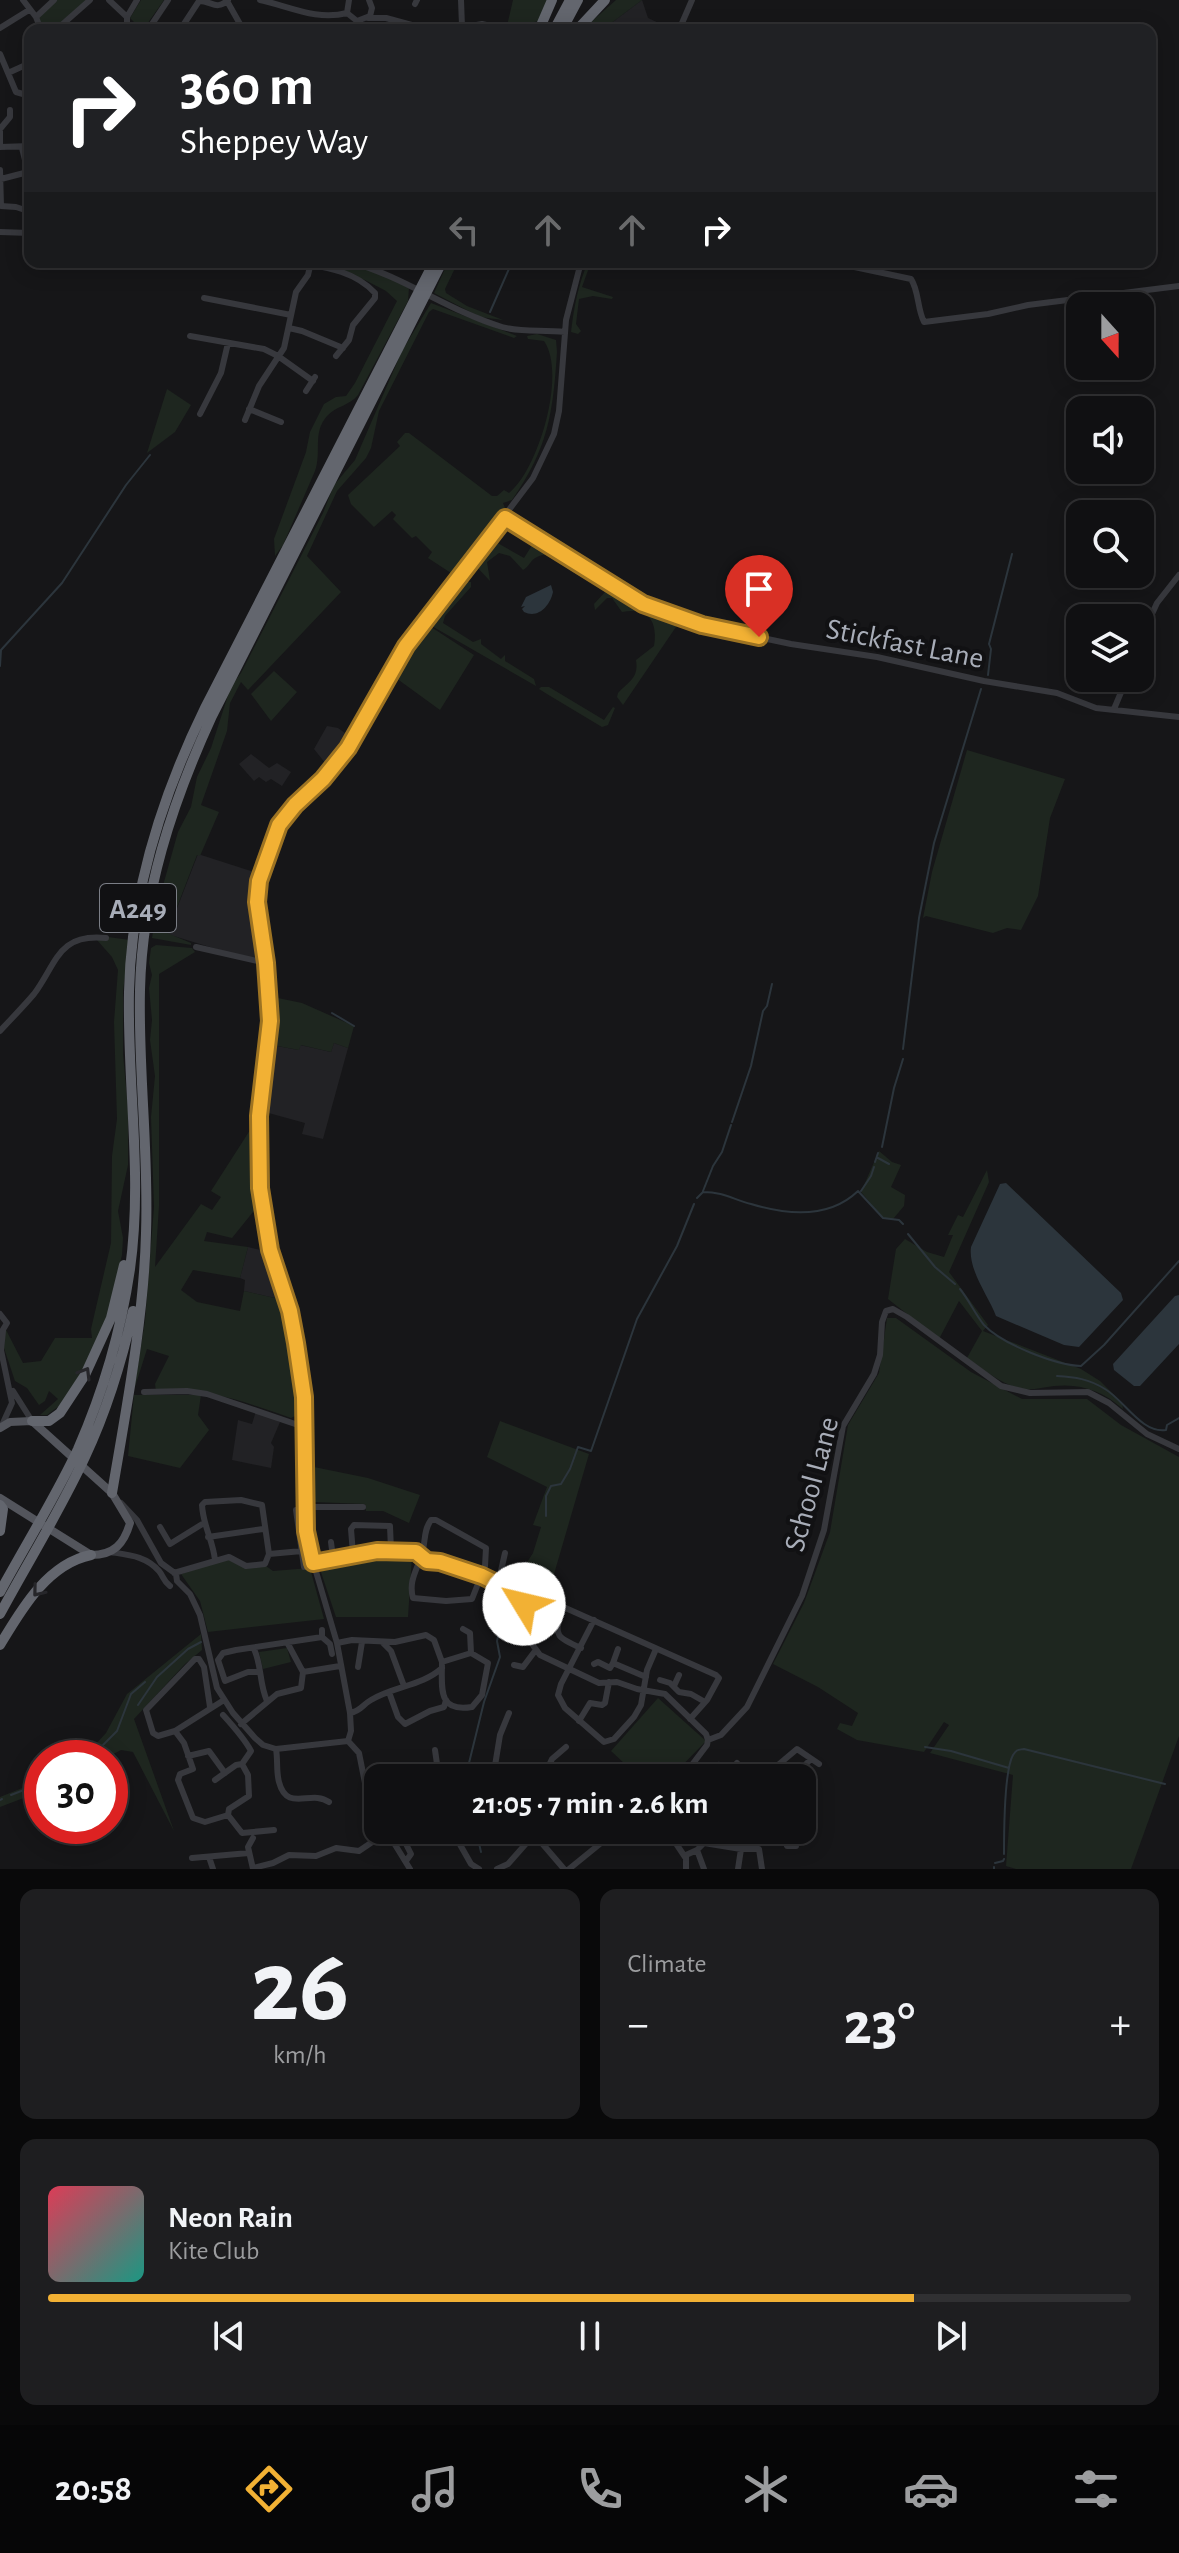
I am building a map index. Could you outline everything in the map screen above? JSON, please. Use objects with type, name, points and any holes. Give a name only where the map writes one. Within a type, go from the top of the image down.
[{"type":"highway","points":[[542,24],[552,0]]},
{"type":"highway","points":[[557,24],[570,0]]},
{"type":"highway","points":[[565,24],[578,0]]},
{"type":"highway","points":[[583,24],[605,0]]},
{"type":"highway","name":"A249","points":[[0,1614],[78,1472],[111,1392],[138,1286],[141,1191],[129,988],[136,917],[160,815],[177,768],[205,708],[431,268]]},
{"type":"highway","name":"A249","points":[[112,1493],[142,1288],[140,987],[151,897],[170,817],[219,701],[439,268]]},
{"type":"highway","name":"A249","points":[[32,1421],[49,1421],[60,1413],[101,1345],[118,1295],[141,1191]]},
{"type":"highway","name":"A249","points":[[0,1592],[74,1455],[106,1375],[130,1270],[141,1191]]},
{"type":"highway","points":[[0,1505],[3,1521],[0,1531]]},
{"type":"highway","points":[[0,1645],[50,1577],[65,1564],[91,1555]]},
{"type":"main road","points":[[0,1428],[10,1422],[32,1421],[112,1493],[130,1523],[124,1541],[110,1552],[91,1555],[0,1498]]},
{"type":"street","points":[[23,0],[39,24]]},
{"type":"street","points":[[36,17],[54,0]]},
{"type":"street","points":[[63,24],[90,0]]},
{"type":"street","points":[[109,0],[127,17]]},
{"type":"street","points":[[127,24],[127,17],[137,0]]},
{"type":"street","points":[[152,24],[168,0]]},
{"type":"street","points":[[260,0],[306,13],[332,16],[347,13],[357,24]]},
{"type":"street","points":[[461,0],[462,24]]},
{"type":"street","points":[[682,24],[692,0]]},
{"type":"street","points":[[184,24],[199,1],[215,6],[228,1],[240,24]]},
{"type":"street","points":[[347,13],[348,1]]},
{"type":"street","points":[[368,18],[372,11],[370,1]]},
{"type":"street","points":[[370,1],[386,18]]},
{"type":"street","points":[[0,28],[29,10]]},
{"type":"street","points":[[357,21],[386,18],[408,24]]},
{"type":"street","points":[[0,54],[16,92],[24,94]]},
{"type":"street","points":[[8,73],[24,66]]},
{"type":"street","points":[[16,92],[10,117],[0,129],[0,147],[22,148],[24,156]]},
{"type":"street","points":[[0,170],[1,206],[24,210]]},
{"type":"street","points":[[1,179],[24,173]]},
{"type":"street","points":[[0,232],[24,233]]},
{"type":"street","points":[[245,420],[259,386],[284,348],[297,289],[310,268]]},
{"type":"street","points":[[327,268],[365,282],[375,293],[375,298],[353,325],[349,340],[336,356]]},
{"type":"street","points":[[368,268],[506,328],[523,332],[565,332]]},
{"type":"street","points":[[304,1567],[310,1530],[306,1507],[304,1397],[293,1326],[270,1250],[262,1207],[259,1116],[270,1021],[258,890],[261,870],[279,825],[348,748],[406,646],[533,478],[554,434],[559,411],[565,332],[579,268]]},
{"type":"street","points":[[859,268],[911,279],[918,311],[924,322],[1179,286]]},
{"type":"street","points":[[204,298],[291,315]]},
{"type":"street","points":[[289,328],[343,348]]},
{"type":"street","points":[[190,336],[264,349],[314,379],[306,391]]},
{"type":"street","points":[[200,414],[221,373],[228,343]]},
{"type":"street","points":[[249,409],[281,422]]},
{"type":"street","name":"Stickfast Lane","points":[[505,518],[643,604],[681,619],[791,644],[877,657],[984,681],[1036,688],[1096,708],[1179,717]]},
{"type":"street","points":[[1154,610],[1179,575]]},
{"type":"street","points":[[1114,709],[1121,692]]},
{"type":"street","points":[[0,1031],[34,994],[57,955],[73,941],[84,937],[106,938]]},
{"type":"street","points":[[196,947],[266,963]]},
{"type":"street","name":"School Lane","points":[[693,1764],[708,1740],[721,1735],[747,1707],[802,1596],[824,1530],[843,1426],[874,1374],[886,1311],[893,1309],[907,1317],[1001,1386],[1030,1393],[1088,1392],[1109,1403],[1147,1434],[1179,1449]]},
{"type":"street","points":[[0,1314],[7,1323],[2,1332],[0,1349],[12,1403],[0,1428]]},
{"type":"street","points":[[9,1384],[32,1421]]},
{"type":"street","points":[[144,1392],[207,1394],[304,1427]]},
{"type":"street","points":[[112,1493],[137,1520],[171,1578]]},
{"type":"street","points":[[171,1578],[185,1570],[229,1557],[246,1566],[265,1564],[269,1554],[263,1529],[262,1505],[241,1500],[205,1502],[202,1505],[215,1560]]},
{"type":"street","points":[[306,1507],[332,1504],[363,1507]]},
{"type":"street","points":[[296,1510],[337,1643],[350,1713],[348,1741]]},
{"type":"street","points":[[431,1520],[485,1546],[487,1554],[482,1576],[471,1600],[417,1600],[411,1593],[413,1572],[421,1557],[427,1524],[431,1520]]},
{"type":"street","points":[[170,1544],[204,1523]]},
{"type":"street","points":[[353,1554],[351,1529],[354,1525],[390,1526],[391,1550]]},
{"type":"street","points":[[160,1527],[176,1553]]},
{"type":"street","points":[[208,1537],[263,1529]]},
{"type":"street","points":[[331,1542],[333,1558]]},
{"type":"street","points":[[269,1554],[306,1550]]},
{"type":"street","points":[[313,1563],[391,1550],[416,1552],[427,1561],[440,1562],[482,1576],[524,1599],[526,1625],[535,1651],[599,1683],[609,1682],[665,1694],[706,1734],[708,1740]]},
{"type":"street","points":[[110,1552],[144,1558],[190,1594],[200,1615],[213,1676],[224,1700],[259,1742],[276,1749],[348,1741],[358,1749],[364,1778]]},
{"type":"street","points":[[498,1584],[505,1553]]},
{"type":"street","points":[[581,1648],[559,1638],[555,1628],[561,1606],[716,1675],[719,1678],[705,1702],[690,1719]]},
{"type":"street","points":[[542,1609],[559,1616]]},
{"type":"street","points":[[594,1620],[558,1695],[561,1704],[604,1742],[610,1742],[641,1705],[646,1677],[656,1649]]},
{"type":"street","points":[[526,1625],[542,1622],[555,1628]]},
{"type":"street","points":[[463,1629],[469,1631],[471,1653]]},
{"type":"street","points":[[258,1672],[248,1672],[225,1681],[218,1660],[226,1652],[288,1644],[322,1634],[330,1644],[332,1654]]},
{"type":"street","points":[[337,1643],[395,1642],[426,1635],[434,1640],[442,1665],[439,1679],[446,1700],[457,1709],[472,1707],[482,1695],[488,1663],[471,1653]]},
{"type":"street","points":[[358,1667],[362,1642]]},
{"type":"street","points":[[382,1642],[391,1651],[404,1686]]},
{"type":"street","points":[[391,1651],[395,1642]]},
{"type":"street","points":[[241,1724],[277,1694],[301,1688],[303,1672],[288,1644]]},
{"type":"street","points":[[254,1649],[267,1701]]},
{"type":"street","points":[[594,1664],[598,1662],[610,1668],[618,1649]]},
{"type":"street","points":[[514,1665],[523,1667],[535,1651]]},
{"type":"street","points":[[350,1713],[360,1711],[371,1699],[416,1684],[442,1665],[471,1653]]},
{"type":"street","points":[[210,1707],[204,1667],[199,1659],[195,1659],[146,1710],[153,1733],[158,1736],[175,1731],[224,1700]]},
{"type":"street","points":[[613,1663],[646,1677]]},
{"type":"street","points":[[303,1672],[340,1666]]},
{"type":"street","points":[[674,1686],[679,1675]]},
{"type":"street","points":[[660,1680],[674,1686],[679,1692],[691,1694],[705,1702]]},
{"type":"street","points":[[579,1721],[590,1703],[605,1703],[609,1682]]},
{"type":"street","points":[[389,1692],[398,1717],[405,1724],[444,1707],[446,1700]]},
{"type":"street","points":[[495,1764],[500,1735],[509,1713]]},
{"type":"street","points":[[215,1780],[242,1764],[251,1751],[223,1715]]},
{"type":"street","points":[[175,1731],[184,1743],[193,1769],[180,1774],[178,1780],[193,1818],[205,1822],[228,1815]]},
{"type":"street","points":[[550,1764],[566,1747]]},
{"type":"street","points":[[276,1749],[278,1779],[284,1794],[291,1799],[327,1799]]},
{"type":"street","points":[[779,1764],[797,1749],[819,1764]]},
{"type":"street","points":[[435,1750],[437,1764]]},
{"type":"street","points":[[188,1756],[209,1751],[225,1773]]},
{"type":"street","points":[[806,1764],[810,1760]]},
{"type":"street","points":[[242,1764],[248,1775],[249,1796],[229,1809],[228,1815],[242,1833],[274,1830]]},
{"type":"street","points":[[253,1838],[248,1843],[253,1868],[289,1855],[306,1852],[316,1856],[336,1848],[353,1852],[368,1844]]},
{"type":"street","points":[[395,1844],[410,1869]]},
{"type":"street","points":[[406,1861],[411,1854],[408,1844]]},
{"type":"street","points":[[460,1844],[471,1864],[479,1869]]},
{"type":"street","points":[[497,1869],[508,1864],[526,1844]]},
{"type":"street","points":[[546,1844],[567,1869],[599,1844]]},
{"type":"street","points":[[676,1844],[685,1857],[686,1869]]},
{"type":"street","points":[[685,1857],[703,1844]]},
{"type":"street","points":[[710,1844],[759,1849],[762,1869]]},
{"type":"street","points":[[787,1844],[796,1846]]},
{"type":"street","points":[[738,1869],[741,1849]]},
{"type":"street","points":[[697,1850],[704,1869]]},
{"type":"street","points":[[192,1858],[249,1853]]},
{"type":"street","points":[[209,1857],[213,1869]]},
{"type":"shaded area","points":[[56,0],[86,0],[60,24],[41,24],[38,17]]},
{"type":"shaded area","points":[[141,0],[164,0],[147,24],[136,24],[130,18]]},
{"type":"shaded area","points":[[513,0],[548,0],[539,21],[533,24],[507,24]]},
{"type":"shaded area","points":[[616,0],[642,0],[610,24],[589,24]]},
{"type":"shaded area","points":[[642,0],[648,18],[661,24],[610,24]]},
{"type":"shaded area","points":[[332,268],[360,268],[386,277],[409,288],[408,301],[358,395],[322,422],[315,471],[283,545],[275,556],[274,539],[306,452],[310,432],[324,404],[336,397],[346,396],[355,383],[397,301],[365,280]]},
{"type":"shaded area","points":[[445,268],[455,268],[446,293],[467,306],[503,320],[480,317],[434,293]]},
{"type":"shaded area","points":[[586,268],[589,268],[582,287],[613,297],[579,299],[576,324],[581,331],[578,334],[571,332]]},
{"type":"shaded area","points":[[431,303],[517,336],[514,338],[433,309],[429,312],[379,411],[366,458],[337,491],[307,556],[341,592],[248,690],[241,682],[230,703],[227,731],[201,805],[219,812],[200,856],[197,855],[167,933],[191,945],[152,938],[157,907],[178,832],[191,807],[197,777],[211,748],[231,686],[241,673],[323,513],[334,485],[355,460],[402,351]]},
{"type":"shaded area","points":[[537,334],[556,340],[557,352],[550,412],[541,447],[512,500],[503,503],[505,508],[500,517],[451,573],[428,558],[432,552],[393,519],[396,515],[392,511],[374,527],[351,504],[348,495],[400,446],[397,442],[405,433],[492,496],[504,490],[509,493],[520,481],[539,444],[551,398],[550,356],[544,341],[528,339],[527,336]]},
{"type":"shaded area","points":[[167,389],[191,405],[175,432],[147,453]]},
{"type":"shaded area","points":[[536,539],[642,605],[680,621],[623,705],[617,697],[618,693],[635,675],[636,660],[654,646],[650,618],[639,612],[622,612],[612,598],[607,598],[595,610],[594,604],[605,592],[606,586],[596,579],[577,575],[552,556],[537,557],[523,570],[510,556],[499,553],[487,562],[490,581],[474,564],[494,541],[524,558]]},
{"type":"shaded area","points":[[466,582],[471,582],[471,587],[445,616],[443,623],[473,642],[481,639],[481,644],[501,659],[505,655],[505,661],[534,679],[536,686],[430,625]]},
{"type":"shaded area","points":[[551,585],[553,592],[546,606],[534,614],[524,612],[522,609],[525,606],[521,607],[526,597]]},
{"type":"shaded area","points":[[428,625],[474,655],[440,710],[396,678]]},
{"type":"shaded area","points":[[274,671],[297,692],[271,721],[251,694]]},
{"type":"shaded area","points":[[549,687],[604,720],[615,708],[608,725],[602,727],[539,689]]},
{"type":"shaded area","points":[[327,726],[338,728],[349,736],[344,746],[326,764],[314,749]]},
{"type":"shaded area","points":[[967,750],[1065,779],[1050,818],[1038,896],[1021,930],[1007,928],[993,933],[926,916],[923,918],[932,872]]},
{"type":"shaded area","points":[[251,754],[269,768],[277,763],[291,772],[282,786],[271,779],[266,782],[259,777],[254,781],[239,764]]},
{"type":"shaded area","points":[[198,854],[254,872],[250,897],[260,959],[167,934]]},
{"type":"shaded area","points":[[108,937],[130,940],[123,991],[128,1165],[118,1211],[123,1238],[122,1255],[106,1321],[86,1366],[59,1406],[47,1415],[40,1415],[58,1399],[49,1391],[45,1401],[39,1405],[27,1388],[15,1381],[4,1348],[5,1328],[23,1363],[41,1361],[55,1338],[92,1338],[91,1329],[111,1243],[112,1156],[117,1119],[114,1022],[118,970],[112,957],[97,940]]},
{"type":"shaded area","points":[[156,945],[192,948],[195,952],[159,974],[159,1206],[155,1267],[201,1204],[212,1210],[221,1197],[211,1191],[252,1127],[257,1207],[232,1238],[207,1232],[204,1241],[248,1247],[240,1278],[193,1270],[181,1290],[197,1302],[240,1311],[244,1291],[279,1299],[292,1345],[297,1415],[291,1418],[209,1394],[156,1391],[155,1384],[169,1356],[147,1349],[134,1390],[145,1321],[154,1207],[151,1117],[155,1076],[150,1040],[149,988],[152,975],[149,963],[151,948]]},
{"type":"shaded area","points":[[273,997],[302,1003],[354,1026],[348,1048],[334,1043],[331,1052],[301,1045],[299,1050],[272,1045]]},
{"type":"shaded area","points":[[334,1043],[348,1048],[323,1139],[302,1134],[305,1123],[265,1112],[271,1045],[299,1050],[300,1045],[331,1052]]},
{"type":"shaded area","points":[[879,1151],[901,1165],[891,1187],[905,1195],[904,1206],[893,1219],[883,1218],[861,1192]]},
{"type":"shaded area","points":[[987,1170],[989,1182],[949,1272],[988,1325],[983,1331],[1081,1369],[1100,1381],[1122,1403],[1123,1409],[1108,1397],[1082,1387],[1064,1385],[1022,1389],[986,1372],[967,1358],[982,1331],[959,1301],[939,1339],[888,1299],[896,1249],[905,1239],[927,1252],[944,1257],[953,1235],[948,1235],[958,1215],[963,1217]]},
{"type":"shaded area","points":[[1006,1183],[1121,1293],[1123,1300],[1079,1347],[1064,1345],[996,1316],[979,1282],[971,1247],[1000,1184]]},
{"type":"shaded area","points":[[248,1247],[265,1251],[279,1299],[244,1291],[245,1280],[240,1278]]},
{"type":"shaded area","points":[[1179,1295],[1179,1344],[1140,1386],[1134,1386],[1114,1370],[1113,1364]]},
{"type":"shaded area","points":[[887,1318],[896,1318],[971,1372],[1022,1399],[1087,1399],[1121,1425],[1179,1457],[1179,1736],[1131,1869],[1016,1869],[1006,1866],[1013,1775],[930,1753],[949,1725],[944,1722],[924,1752],[857,1740],[837,1729],[840,1723],[852,1726],[858,1713],[818,1687],[773,1664],[804,1603],[830,1532],[848,1425],[879,1373]]},
{"type":"shaded area","points":[[134,1395],[201,1395],[198,1415],[209,1430],[180,1468],[128,1456]]},
{"type":"shaded area","points":[[256,1411],[280,1422],[271,1443],[274,1447],[271,1468],[232,1460],[238,1420],[252,1424]]},
{"type":"shaded area","points":[[500,1421],[589,1454],[552,1581],[522,1570],[533,1553],[541,1527],[533,1525],[547,1487],[487,1457]]},
{"type":"shaded area","points":[[309,1466],[368,1478],[420,1495],[409,1523],[383,1511],[366,1511],[365,1504],[314,1502]]},
{"type":"shaded area","points":[[372,1556],[412,1556],[408,1617],[336,1617],[321,1572],[337,1562]]},
{"type":"shaded area","points":[[228,1559],[242,1567],[266,1566],[273,1571],[310,1568],[324,1619],[208,1632],[200,1601],[181,1574]]},
{"type":"shaded area","points":[[201,1634],[202,1650],[134,1719],[174,1831],[133,1752],[128,1751],[128,1740],[100,1740],[127,1694]]},
{"type":"shaded area","points":[[287,1648],[291,1662],[263,1669],[259,1652]]},
{"type":"shaded area","points":[[658,1698],[706,1741],[684,1764],[625,1764],[611,1751]]},
{"type":"shaded area","points":[[24,1787],[24,1798],[0,1807],[0,1797]]},
{"type":"waterway","points":[[490,312],[509,268]]},
{"type":"waterway","points":[[0,666],[1,650],[62,583],[126,485],[150,455]]},
{"type":"waterway","points":[[988,675],[989,644],[1012,554]]},
{"type":"waterway","points":[[373,716],[397,672],[404,666]]},
{"type":"waterway","points":[[903,1049],[919,918],[934,843],[981,689]]},
{"type":"waterway","points":[[732,1122],[751,1066],[772,984]]},
{"type":"waterway","points":[[332,1013],[354,1026]]},
{"type":"waterway","points":[[882,1147],[903,1059]]},
{"type":"waterway","points":[[703,1191],[731,1125]]},
{"type":"waterway","points":[[875,1162],[878,1153]]},
{"type":"waterway","points":[[878,1158],[889,1164]]},
{"type":"waterway","points":[[861,1191],[874,1167]]},
{"type":"waterway","points":[[697,1198],[703,1192],[710,1192],[779,1211],[807,1212],[834,1206],[858,1191],[883,1218],[899,1220],[903,1224]]},
{"type":"waterway","points":[[546,1516],[546,1496],[551,1486],[561,1484],[578,1447],[591,1451],[637,1319],[677,1246],[694,1204]]},
{"type":"waterway","points":[[908,1234],[935,1267],[955,1284]]},
{"type":"waterway","points":[[960,1289],[992,1332],[1044,1358],[1081,1366],[1104,1345],[1179,1261]]},
{"type":"waterway","points":[[1057,1376],[1082,1379],[1099,1386],[1141,1422],[1157,1430],[1166,1430],[1167,1425],[1179,1418]]},
{"type":"waterway","points":[[513,1589],[520,1571]]},
{"type":"waterway","points":[[469,1764],[484,1702],[500,1657],[497,1641],[511,1608],[510,1594]]},
{"type":"waterway","points":[[138,1705],[157,1677],[188,1649],[201,1642]]},
{"type":"waterway","points":[[108,1740],[117,1731],[131,1694],[145,1682]]},
{"type":"waterway","points":[[925,1747],[951,1751],[1009,1768]]},
{"type":"waterway","points":[[1004,1854],[1008,1774],[1013,1755],[1018,1750],[1165,1784]]},
{"type":"waterway","points":[[11,1795],[24,1790]]},
{"type":"waterway","points":[[479,1844],[481,1852]]},
{"type":"waterway","points":[[995,1863],[1004,1859]]},
{"type":"route","points":[[524,1604],[519,1594],[482,1576],[440,1562],[427,1561],[416,1552],[377,1551],[313,1563],[307,1541],[303,1476],[304,1397],[290,1311],[270,1250],[260,1188],[260,1094],[270,1021],[270,998],[257,902],[261,870],[279,825],[348,748],[406,646],[505,518],[643,604],[702,625],[759,637]]}]
